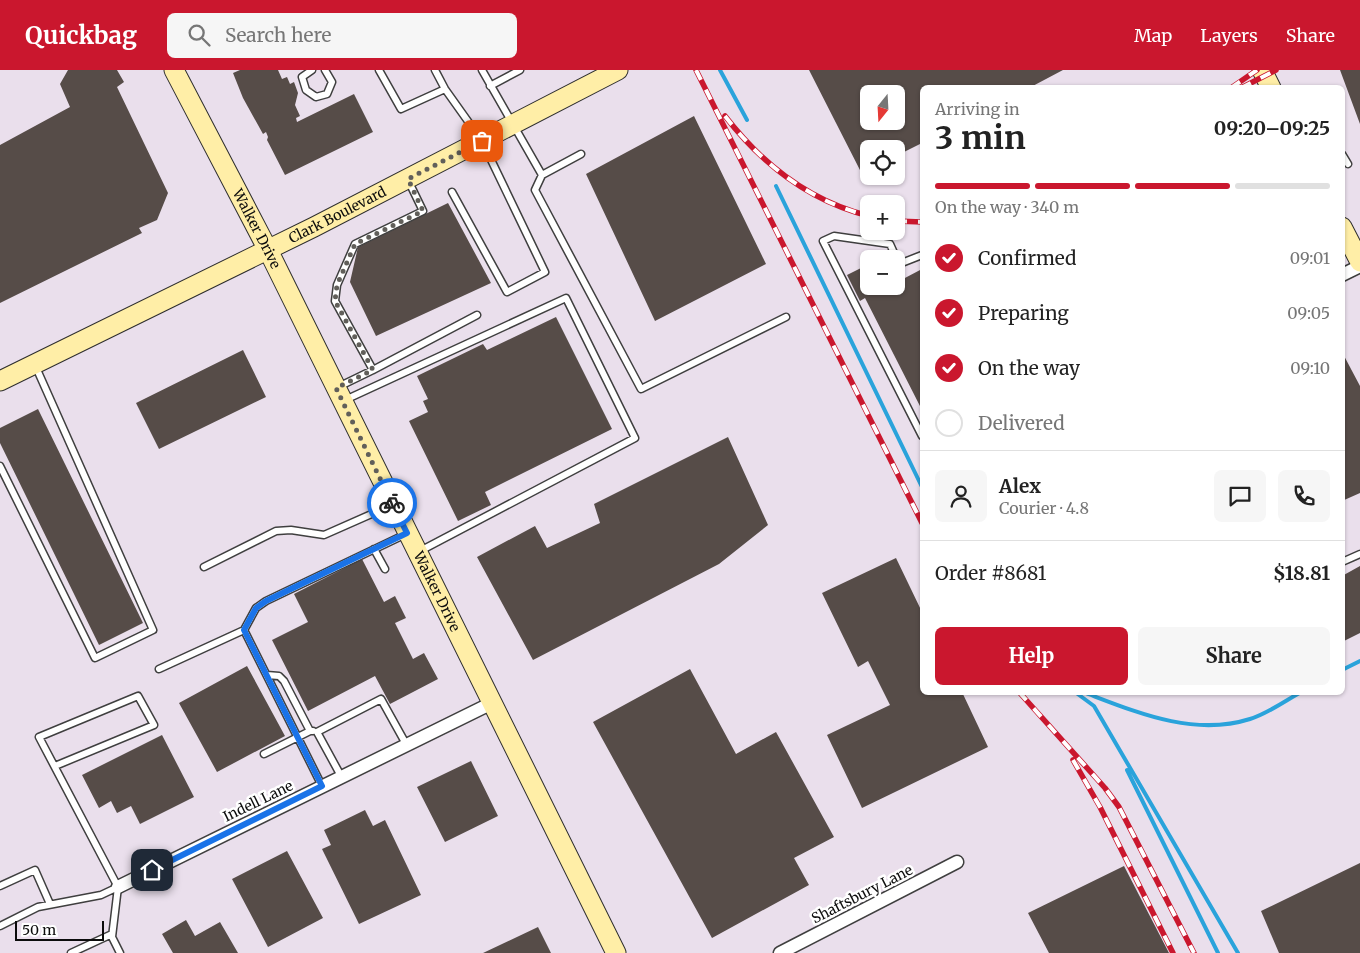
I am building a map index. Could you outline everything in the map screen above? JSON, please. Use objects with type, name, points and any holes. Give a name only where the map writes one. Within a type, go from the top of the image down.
[{"type":"street","name":"Walker Drive","points":[[174,70],[268,250],[616,953]]},
{"type":"street","name":"Clark Boulevard","points":[[0,381],[268,250],[482,141],[598,77],[618,70]]},
{"type":"street","points":[[1262,70],[1270,85]]},
{"type":"street","points":[[1345,233],[1360,264],[1345,273]]},
{"type":"street","name":"Indell Lane","points":[[118,887],[492,703]]},
{"type":"street","name":"Shaftsbury Lane","points":[[780,953],[957,862]]},
{"type":"lane","points":[[312,70],[302,77],[306,90],[316,96],[327,94],[332,82],[325,70]]},
{"type":"lane","points":[[379,70],[401,109],[445,89]]},
{"type":"lane","points":[[435,70],[445,89],[482,141],[545,272],[507,292],[452,192]]},
{"type":"lane","points":[[482,70],[542,175]]},
{"type":"lane","points":[[490,86],[520,70]]},
{"type":"lane","points":[[581,154],[542,175],[535,190],[641,389],[786,317]]},
{"type":"lane","points":[[1345,159],[1348,164]]},
{"type":"lane","points":[[373,370],[335,301],[337,285],[355,244],[423,211],[408,179]]},
{"type":"lane","points":[[920,256],[900,264],[890,244],[834,236],[823,241],[920,432]]},
{"type":"lane","points":[[339,395],[566,298],[571,307],[635,438],[417,553]]},
{"type":"lane","points":[[339,395],[373,370],[477,315]]},
{"type":"lane","points":[[0,466],[95,658],[153,630],[35,364]]},
{"type":"lane","points":[[204,567],[276,531],[290,530],[324,535],[393,505]]},
{"type":"lane","points":[[159,669],[244,630],[256,608],[266,601],[407,533]]},
{"type":"lane","points":[[374,549],[385,570]]},
{"type":"lane","points":[[1345,561],[1360,554]]},
{"type":"lane","points":[[244,630],[322,786]]},
{"type":"lane","points":[[267,675],[279,676],[284,681],[341,776]]},
{"type":"lane","points":[[55,766],[154,726],[138,696],[40,737],[55,766],[118,887],[112,934],[120,953]]},
{"type":"lane","points":[[264,754],[298,736],[313,731],[380,699],[406,744]]},
{"type":"lane","points":[[0,886],[35,870],[50,904]]},
{"type":"lane","points":[[0,926],[38,906],[101,895],[118,887]]},
{"type":"lane","points":[[71,953],[112,934]]},
{"type":"shaded area","points":[[0,70],[1360,70],[1360,953],[0,953]]},
{"type":"building","points":[[68,70],[117,70],[124,82],[117,87],[168,193],[157,220],[139,228],[142,233],[0,303],[0,145],[70,107],[60,84]]},
{"type":"building","points":[[240,70],[278,70],[282,79],[287,77],[290,84],[294,82],[298,93],[295,105],[300,116],[296,118],[297,122],[354,94],[373,132],[285,175],[267,140],[266,132],[263,134],[243,98],[233,73]]},
{"type":"building","points":[[809,70],[1063,70],[1035,85],[920,85],[920,144],[905,152],[905,140],[860,140],[860,170]]},
{"type":"building","points":[[1340,70],[1360,70],[1360,124]]},
{"type":"building","points":[[694,116],[766,264],[655,321],[586,174]]},
{"type":"building","points":[[448,203],[491,283],[376,336],[350,282],[358,247]]},
{"type":"building","points":[[860,268],[860,295],[905,295],[905,278],[920,270],[920,406],[865,298],[860,301],[847,275]]},
{"type":"building","points":[[556,317],[612,429],[485,492],[491,505],[458,521],[409,421],[428,412],[423,401],[428,399],[417,376],[483,344],[487,350]]},
{"type":"building","points":[[243,350],[266,397],[159,449],[136,403]]},
{"type":"building","points":[[1345,358],[1360,386],[1360,493],[1345,500]]},
{"type":"building","points":[[38,409],[143,623],[99,645],[0,443],[0,428]]},
{"type":"building","points":[[728,437],[768,525],[719,564],[533,660],[477,557],[535,526],[547,548],[600,523],[594,504]]},
{"type":"building","points":[[896,558],[920,608],[920,695],[963,695],[988,747],[862,808],[827,735],[890,705],[868,661],[858,667],[822,593]]},
{"type":"building","points":[[362,559],[384,602],[395,596],[406,618],[395,623],[413,659],[424,653],[438,679],[390,704],[375,676],[308,711],[272,640],[308,622],[294,594]]},
{"type":"building","points":[[1360,566],[1360,633],[1345,640],[1345,574]]},
{"type":"building","points":[[247,666],[285,736],[217,772],[179,703]]},
{"type":"building","points":[[690,669],[736,754],[776,732],[834,837],[794,858],[809,885],[712,938],[593,722]]},
{"type":"building","points":[[162,735],[194,797],[140,824],[131,806],[117,813],[111,801],[99,808],[82,775]]},
{"type":"building","points":[[471,761],[498,816],[445,842],[417,787]]},
{"type":"building","points":[[365,810],[373,826],[385,820],[421,895],[359,924],[322,849],[331,845],[324,830]]},
{"type":"building","points":[[287,851],[323,918],[268,947],[232,879]]},
{"type":"building","points":[[1360,863],[1360,953],[1279,953],[1261,911]]},
{"type":"building","points":[[1124,866],[1169,953],[1049,953],[1028,913]]},
{"type":"building","points":[[186,920],[195,936],[220,922],[238,953],[173,953],[162,934]]},
{"type":"building","points":[[538,927],[551,953],[483,953]]},
{"type":"waterway","points":[[720,70],[747,120]]},
{"type":"waterway","points":[[776,186],[920,483]]},
{"type":"waterway","points":[[1345,668],[1360,661]]},
{"type":"waterway","points":[[1079,695],[1094,706],[1238,953]]},
{"type":"waterway","points":[[1091,695],[1165,720],[1207,725],[1229,724],[1256,717],[1296,695]]},
{"type":"waterway","points":[[1127,770],[1218,953]]},
{"type":"railway","points":[[696,70],[920,519]]},
{"type":"railway","points":[[1235,85],[1257,70]]},
{"type":"railway","points":[[1247,85],[1276,70]]},
{"type":"railway","points":[[725,116],[755,150],[788,178],[826,201],[860,213]]},
{"type":"railway","points":[[905,221],[920,222]]},
{"type":"railway","points":[[1022,695],[1105,788],[1119,807],[1194,953]]},
{"type":"railway","points":[[1073,760],[1100,807],[1173,953]]},
{"type":"way so far","points":[[392,503],[336,388],[373,370],[335,301],[337,285],[355,244],[423,211],[408,179],[482,141]]},
{"type":"route","points":[[152,870],[322,786],[244,630],[256,608],[266,601],[407,533],[392,503]]}]
